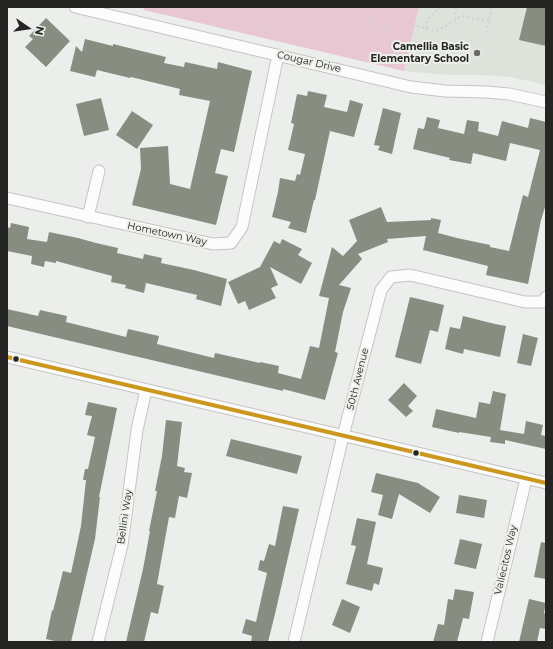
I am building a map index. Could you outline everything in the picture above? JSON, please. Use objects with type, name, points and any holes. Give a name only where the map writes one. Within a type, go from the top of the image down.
[{"type":"street","name":"Cougar Drive","points":[[75,7],[426,89],[509,94],[546,102]]},
{"type":"street","name":"Hometown Way","points":[[7,198],[213,244],[231,243],[242,227],[278,55]]},
{"type":"street","points":[[88,217],[99,171]]},
{"type":"street","name":"50th Avenue","points":[[294,642],[343,436],[381,290],[391,277],[410,275],[525,302],[543,302],[546,297]]},
{"type":"street","points":[[7,357],[546,483]]},
{"type":"street","name":"Bellini Way","points":[[98,642],[122,545],[137,430],[146,390]]},
{"type":"street","name":"Vallecitos Way","points":[[487,642],[526,478]]},
{"type":"path","points":[[258,36],[265,7]]},
{"type":"path","points":[[373,7],[369,25],[394,31]]},
{"type":"path","points":[[389,30],[394,7]]},
{"type":"path","points":[[426,28],[428,19],[441,7]]},
{"type":"path","points":[[456,7],[456,18]]},
{"type":"path","points":[[486,33],[492,7]]},
{"type":"path","points":[[417,26],[437,31],[456,18],[462,16],[489,21]]},
{"type":"path","points":[[372,63],[380,28]]},
{"type":"shaded area","points":[[144,7],[419,7],[404,71],[144,10]]},
{"type":"shaded area","name":"Camellia Basic Elementary School","points":[[419,7],[546,7],[546,85],[511,77],[448,75],[404,71]]},
{"type":"building","points":[[527,7],[546,7],[546,46],[519,40]]},
{"type":"building","points":[[46,18],[70,41],[46,67],[25,47],[33,39],[29,36]]},
{"type":"building","points":[[85,39],[166,57],[164,63],[184,67],[185,62],[217,69],[218,62],[252,71],[234,152],[221,149],[215,173],[228,176],[216,225],[132,205],[141,169],[140,148],[168,146],[170,184],[190,189],[210,101],[179,95],[180,89],[131,77],[97,70],[95,77],[70,71],[76,46],[82,52]]},
{"type":"building","points":[[308,91],[327,95],[324,107],[347,112],[350,100],[363,104],[354,137],[330,131],[315,200],[306,233],[288,228],[291,222],[272,217],[280,178],[295,181],[297,174],[300,175],[305,154],[288,150],[294,124],[291,123],[297,94],[307,96]]},
{"type":"building","points":[[101,98],[109,130],[84,136],[76,104]]},
{"type":"building","points":[[383,108],[401,113],[392,154],[378,150],[380,146],[374,145]]},
{"type":"building","points":[[132,111],[153,125],[137,149],[116,135]]},
{"type":"building","points":[[427,117],[440,120],[438,128],[464,134],[467,120],[479,122],[478,131],[498,136],[502,121],[528,128],[530,118],[546,122],[546,204],[541,220],[528,284],[486,275],[488,266],[423,250],[426,236],[387,239],[388,242],[358,254],[362,259],[339,285],[351,288],[343,312],[335,352],[338,353],[325,400],[7,326],[7,309],[38,316],[40,310],[67,316],[66,322],[126,337],[128,329],[159,336],[157,344],[214,358],[215,353],[279,366],[278,373],[301,379],[310,346],[319,348],[329,298],[319,296],[332,247],[343,256],[357,241],[349,220],[381,207],[387,222],[431,220],[431,218],[441,220],[438,233],[509,251],[523,195],[528,197],[540,150],[510,143],[506,161],[473,153],[471,164],[449,160],[450,158],[413,149],[418,128],[424,129]]},
{"type":"building","points":[[11,223],[29,227],[27,239],[47,242],[49,232],[118,248],[117,253],[143,259],[144,254],[162,258],[161,263],[227,279],[221,306],[196,299],[197,295],[146,283],[144,293],[125,288],[126,285],[111,282],[112,276],[56,261],[56,263],[45,261],[44,267],[31,264],[32,256],[7,251],[7,227],[10,228]]},
{"type":"building","points":[[282,239],[302,249],[298,255],[312,263],[301,284],[270,267],[278,285],[271,288],[276,298],[249,310],[245,301],[238,304],[228,282],[260,267],[274,241],[280,244]]},
{"type":"building","points":[[410,297],[444,305],[438,332],[430,330],[421,364],[395,357]]},
{"type":"building","points":[[463,316],[506,326],[500,357],[464,349],[463,354],[445,349],[450,327],[460,329]]},
{"type":"building","points":[[523,334],[538,338],[531,366],[517,363]]},
{"type":"building","points":[[404,383],[417,396],[408,406],[413,411],[406,417],[388,400]]},
{"type":"building","points":[[493,391],[506,394],[500,430],[524,434],[526,421],[543,425],[541,435],[546,436],[546,449],[505,440],[505,444],[490,442],[491,437],[459,433],[432,427],[436,409],[476,418],[479,402],[490,404]]},
{"type":"building","points":[[88,402],[117,408],[99,497],[95,539],[71,642],[59,642],[46,639],[52,610],[53,611],[63,571],[71,573],[81,526],[86,480],[83,480],[85,469],[88,469],[95,437],[87,435],[92,416],[85,415]]},
{"type":"building","points":[[166,420],[182,422],[177,466],[185,468],[184,472],[192,473],[187,498],[179,496],[175,518],[169,517],[157,584],[164,586],[158,614],[151,612],[144,642],[126,642],[150,531],[157,491],[155,491],[162,456]]},
{"type":"building","points":[[231,439],[302,456],[297,474],[226,456]]},
{"type":"building","points":[[376,473],[418,483],[440,497],[430,513],[399,494],[392,519],[378,515],[383,495],[371,492]]},
{"type":"building","points":[[459,495],[487,500],[484,518],[456,513]]},
{"type":"building","points":[[283,506],[299,509],[275,614],[268,642],[251,642],[252,636],[242,633],[246,619],[256,622],[267,573],[258,570],[260,560],[264,561],[269,544],[275,546]]},
{"type":"building","points":[[357,518],[376,522],[367,564],[383,568],[379,585],[374,583],[372,591],[346,584],[356,546],[351,545]]},
{"type":"building","points":[[460,539],[482,544],[476,569],[454,564]]},
{"type":"building","points":[[541,542],[546,543],[546,579],[534,577]]},
{"type":"building","points":[[455,589],[474,592],[469,619],[463,618],[457,642],[433,642],[438,624],[444,625],[448,599],[453,600]]},
{"type":"building","points":[[342,599],[360,607],[350,633],[332,625]]},
{"type":"building","points":[[529,599],[546,603],[544,613],[546,614],[546,629],[540,628],[537,642],[519,642]]},
{"type":"transit line","points":[[7,357],[546,483]]},
{"type":"place","name":"Camellia Basic Elementary School","points":[[477,53]]}]
